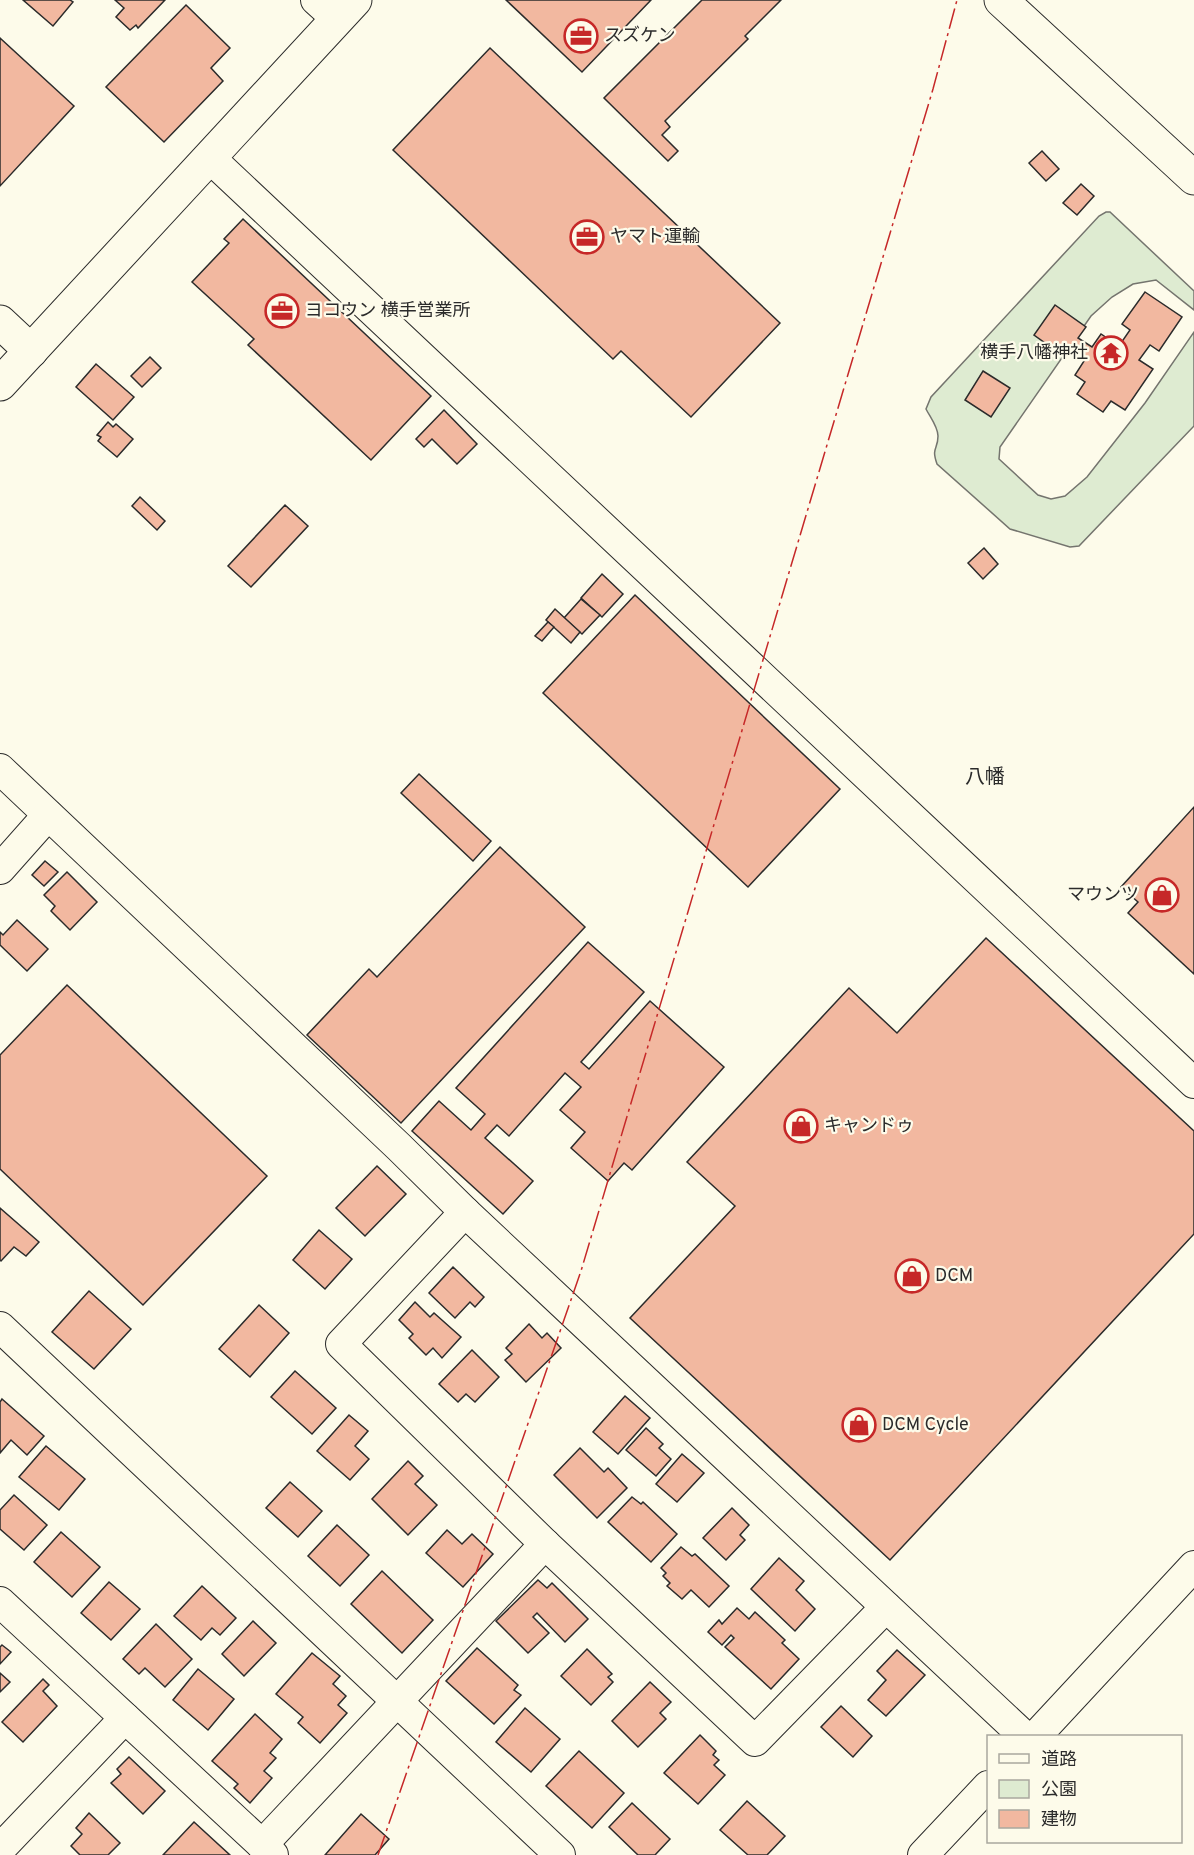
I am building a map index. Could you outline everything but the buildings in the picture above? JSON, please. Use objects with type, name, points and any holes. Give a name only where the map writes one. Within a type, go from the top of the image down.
[{"type":"street","points":[[1001,0],[1194,178]]},
{"type":"street","points":[[0,384],[209,158],[336,6]]},
{"type":"street","points":[[209,158],[1194,1083]]},
{"type":"street","points":[[0,322],[31,351]]},
{"type":"street","points":[[0,769],[465,1212],[1022,1735]]},
{"type":"street","points":[[0,869],[48,815]]},
{"type":"street","points":[[465,1212],[341,1344],[545,1544],[755,1741],[886,1607]]},
{"type":"street","points":[[0,1327],[560,1855]]},
{"type":"street","points":[[0,1602],[268,1850],[396,1701],[545,1544]]},
{"type":"street","points":[[1038,1735],[1194,1566]]},
{"type":"street","points":[[0,1849],[125,1718]]},
{"type":"street","points":[[923,1855],[987,1787]]},
{"type":"green space","points":[[1110,212],[1194,291],[1194,310],[1156,280],[1133,284],[1112,297],[1091,316],[1000,447],[999,459],[1038,495],[1051,499],[1065,496],[1087,477],[1145,403],[1194,332],[1194,426],[1079,546],[1070,547],[1010,529],[937,464],[935,451],[938,433],[926,409],[931,397],[1099,216]]},
{"type":"power","points":[[378,1855],[581,1271],[933,89],[957,0]]},
{"type":"place","name":"スズケン","points":[[581,36]]},
{"type":"place","name":"ヤマト運輸","points":[[587,237]]},
{"type":"place","name":"ヨコウン 横手営業所","points":[[282,311]]},
{"type":"place","name":"横手八幡神社","points":[[1111,353]]},
{"type":"place","name":"マウンツ","points":[[1162,895]]},
{"type":"place","name":"キャンドゥ","points":[[801,1126]]},
{"type":"place","name":"DCM","points":[[912,1276]]},
{"type":"place","name":"DCM Cycle","points":[[859,1425]]},
{"type":"district","name":"八幡","points":[[985,778]]}]
